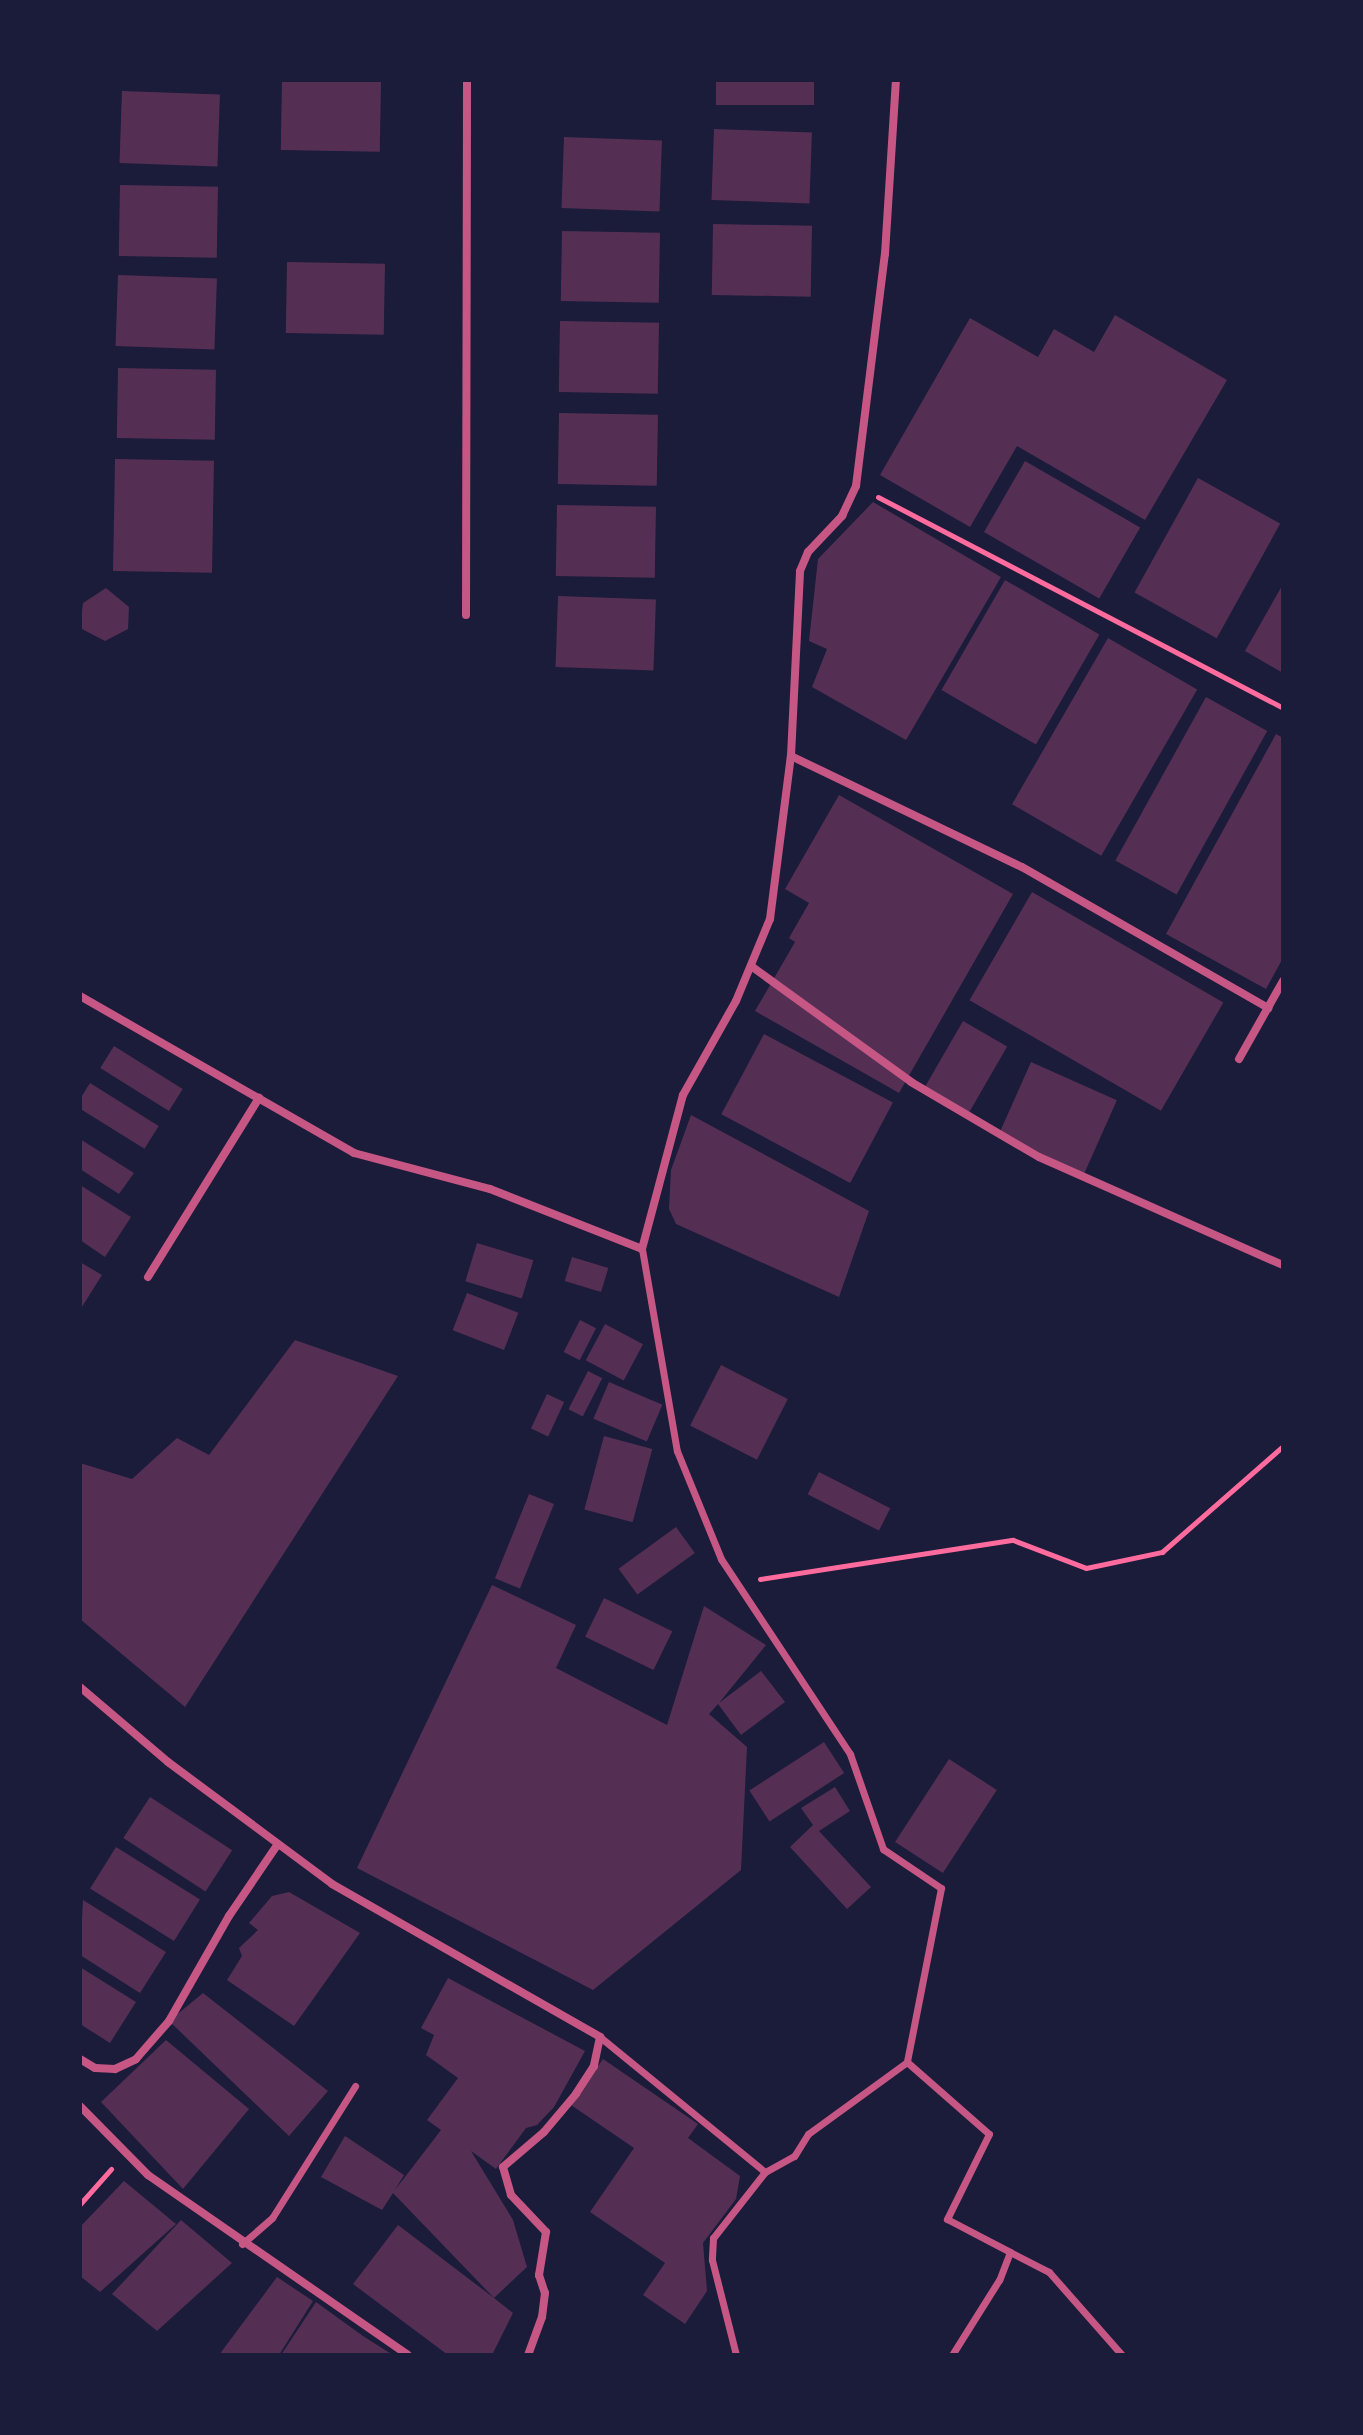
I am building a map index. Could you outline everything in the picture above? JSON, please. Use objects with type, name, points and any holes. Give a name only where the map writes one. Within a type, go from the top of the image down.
[{"type":"street","points":[[466,615],[467,80]]},
{"type":"street","points":[[736,2355],[712,2260],[713,2238],[765,2172],[794,2156],[808,2134],[907,2062],[941,1888],[883,1849],[850,1754],[735,1582],[677,1451],[642,1249],[683,1095],[751,966],[770,919],[791,756],[800,571],[808,552],[842,516],[856,486],[885,254],[896,80]]},
{"type":"street","points":[[791,756],[1022,867],[1268,1008]]},
{"type":"street","points":[[751,966],[911,1082],[1039,1157],[1283,1265]]},
{"type":"street","points":[[1239,1059],[1283,981]]},
{"type":"street","points":[[80,996],[354,1153],[490,1189],[642,1249]]},
{"type":"street","points":[[148,1277],[259,1098]]},
{"type":"street","points":[[80,1687],[168,1762],[332,1884],[600,2037],[765,2172]]},
{"type":"street","points":[[80,2059],[95,2068],[115,2069],[136,2059],[169,2021],[221,1928],[278,1844]]},
{"type":"street","points":[[529,2353],[545,2293],[539,2275],[546,2232],[511,2195],[503,2167],[544,2132],[576,2094],[594,2066],[600,2037]]},
{"type":"street","points":[[907,2062],[989,2134],[947,2219],[1049,2272],[1122,2355]]},
{"type":"street","points":[[242,2244],[272,2218],[355,2086]]},
{"type":"street","points":[[80,2106],[126,2153],[242,2244],[408,2355]]},
{"type":"street","points":[[952,2355],[999,2280],[1010,2252]]},
{"type":"path","points":[[856,486],[1283,708]]},
{"type":"path","points":[[735,1582],[1013,1540],[1086,1568],[1162,1552],[1283,1446]]},
{"type":"path","points":[[80,2204],[126,2153]]},
{"type":"building","points":[[282,80],[381,82],[380,152],[281,150]]},
{"type":"building","points":[[716,80],[814,80],[814,105],[716,105]]},
{"type":"building","points":[[122,91],[220,94],[217,166],[119,163]]},
{"type":"building","points":[[714,129],[812,132],[809,203],[712,200]]},
{"type":"building","points":[[564,137],[662,140],[659,211],[562,208]]},
{"type":"building","points":[[120,185],[218,187],[217,258],[119,256]]},
{"type":"building","points":[[713,224],[812,226],[811,297],[712,295]]},
{"type":"building","points":[[562,231],[660,233],[659,303],[561,301]]},
{"type":"building","points":[[287,262],[385,264],[384,335],[286,333]]},
{"type":"building","points":[[118,275],[217,278],[214,349],[116,346]]},
{"type":"building","points":[[1115,315],[1227,380],[1145,520],[1017,446],[970,527],[880,475],[970,318],[1038,357],[1054,329],[1094,352]]},
{"type":"building","points":[[560,321],[659,323],[658,394],[559,392]]},
{"type":"building","points":[[118,368],[216,370],[215,440],[117,438]]},
{"type":"building","points":[[559,413],[658,415],[657,486],[558,484]]},
{"type":"building","points":[[115,459],[214,461],[212,573],[113,571]]},
{"type":"building","points":[[1025,461],[1140,528],[1099,599],[984,532]]},
{"type":"building","points":[[1198,478],[1280,524],[1217,638],[1134,593]]},
{"type":"building","points":[[873,502],[1001,577],[906,740],[812,687],[827,649],[809,641],[818,559]]},
{"type":"building","points":[[557,505],[656,507],[655,578],[556,576]]},
{"type":"building","points":[[1005,580],[1099,634],[1036,744],[942,690]]},
{"type":"building","points":[[1283,584],[1283,673],[1245,651]]},
{"type":"building","points":[[106,588],[129,607],[128,629],[105,641],[80,628],[83,603]]},
{"type":"building","points":[[558,596],[656,599],[653,670],[556,667]]},
{"type":"building","points":[[1108,638],[1197,690],[1101,856],[1012,804]]},
{"type":"building","points":[[1206,697],[1267,731],[1177,894],[1115,861]]},
{"type":"building","points":[[1276,734],[1283,738],[1283,958],[1266,989],[1166,934]]},
{"type":"building","points":[[839,795],[1013,894],[899,1093],[755,1011],[795,942],[789,938],[809,903],[785,889]]},
{"type":"building","points":[[1032,892],[1223,1002],[1161,1111],[970,1000]]},
{"type":"building","points":[[963,1021],[1007,1046],[966,1118],[922,1092]]},
{"type":"building","points":[[764,1034],[893,1103],[850,1183],[721,1114]]},
{"type":"building","points":[[114,1046],[183,1089],[169,1111],[100,1068]]},
{"type":"building","points":[[1031,1062],[1117,1100],[1084,1174],[998,1136]]},
{"type":"building","points":[[90,1083],[159,1126],[144,1149],[80,1109],[80,1099]]},
{"type":"building","points":[[691,1115],[869,1211],[839,1297],[676,1224],[669,1209],[671,1170]]},
{"type":"building","points":[[80,1139],[134,1173],[119,1194],[80,1169]]},
{"type":"building","points":[[80,1185],[131,1217],[105,1257],[80,1240]]},
{"type":"building","points":[[477,1243],[533,1260],[522,1299],[465,1281]]},
{"type":"building","points":[[572,1257],[608,1268],[601,1292],[565,1281]]},
{"type":"building","points":[[80,1262],[102,1275],[80,1310]]},
{"type":"building","points":[[467,1293],[518,1313],[504,1350],[453,1330]]},
{"type":"building","points":[[580,1320],[596,1328],[580,1360],[564,1352]]},
{"type":"building","points":[[605,1324],[643,1344],[624,1380],[586,1360]]},
{"type":"building","points":[[295,1340],[398,1376],[185,1707],[80,1619],[80,1463],[132,1479],[177,1438],[209,1455]]},
{"type":"building","points":[[721,1365],[788,1399],[757,1460],[690,1426]]},
{"type":"building","points":[[588,1371],[602,1378],[583,1417],[568,1409]]},
{"type":"building","points":[[609,1382],[662,1405],[647,1441],[593,1419]]},
{"type":"building","points":[[547,1394],[564,1402],[548,1436],[531,1428]]},
{"type":"building","points":[[604,1436],[652,1449],[633,1522],[584,1509]]},
{"type":"building","points":[[819,1472],[890,1508],[879,1531],[808,1494]]},
{"type":"building","points":[[529,1494],[554,1504],[520,1588],[495,1578]]},
{"type":"building","points":[[676,1527],[695,1553],[637,1595],[619,1569]]},
{"type":"building","points":[[492,1585],[576,1625],[556,1668],[667,1725],[704,1606],[766,1645],[719,1703],[761,1671],[785,1702],[741,1735],[718,1704],[709,1714],[747,1747],[741,1870],[593,1990],[357,1868]]},
{"type":"building","points":[[604,1598],[672,1631],[653,1670],[585,1637]]},
{"type":"building","points":[[824,1742],[844,1773],[770,1822],[749,1790]]},
{"type":"building","points":[[949,1759],[997,1790],[943,1873],[895,1842]]},
{"type":"building","points":[[835,1787],[850,1811],[819,1831],[871,1887],[847,1909],[790,1847],[813,1825],[801,1808]]},
{"type":"building","points":[[150,1797],[232,1850],[206,1891],[123,1838]]},
{"type":"building","points":[[116,1847],[200,1899],[174,1941],[90,1889]]},
{"type":"building","points":[[289,1892],[360,1933],[294,2026],[227,1980],[242,1956],[239,1948],[258,1930],[249,1923],[272,1896]]},
{"type":"building","points":[[83,1900],[166,1952],[140,1993],[80,1955]]},
{"type":"building","points":[[80,1967],[136,2002],[110,2043],[80,2024]]},
{"type":"building","points":[[448,1978],[585,2051],[554,2107],[537,2125],[526,2128],[496,2169],[471,2151],[513,2220],[527,2267],[494,2298],[393,2193],[382,2210],[321,2177],[345,2136],[404,2175],[395,2190],[441,2130],[427,2120],[458,2078],[426,2055],[434,2035],[421,2028]]},
{"type":"building","points":[[203,1993],[328,2091],[289,2136],[169,2021]]},
{"type":"building","points":[[166,2040],[249,2109],[183,2189],[101,2102]]},
{"type":"building","points":[[603,2059],[698,2124],[688,2138],[740,2176],[736,2199],[703,2243],[707,2291],[685,2324],[643,2295],[665,2263],[590,2212],[634,2148],[571,2105]]},
{"type":"building","points":[[124,2181],[176,2224],[100,2292],[80,2276],[80,2227]]},
{"type":"building","points":[[181,2220],[232,2263],[157,2331],[112,2294]]},
{"type":"building","points":[[398,2225],[513,2313],[492,2355],[448,2355],[353,2284]]},
{"type":"building","points":[[277,2277],[313,2301],[279,2355],[219,2355]]},
{"type":"building","points":[[316,2302],[363,2336],[393,2355],[281,2355]]}]
